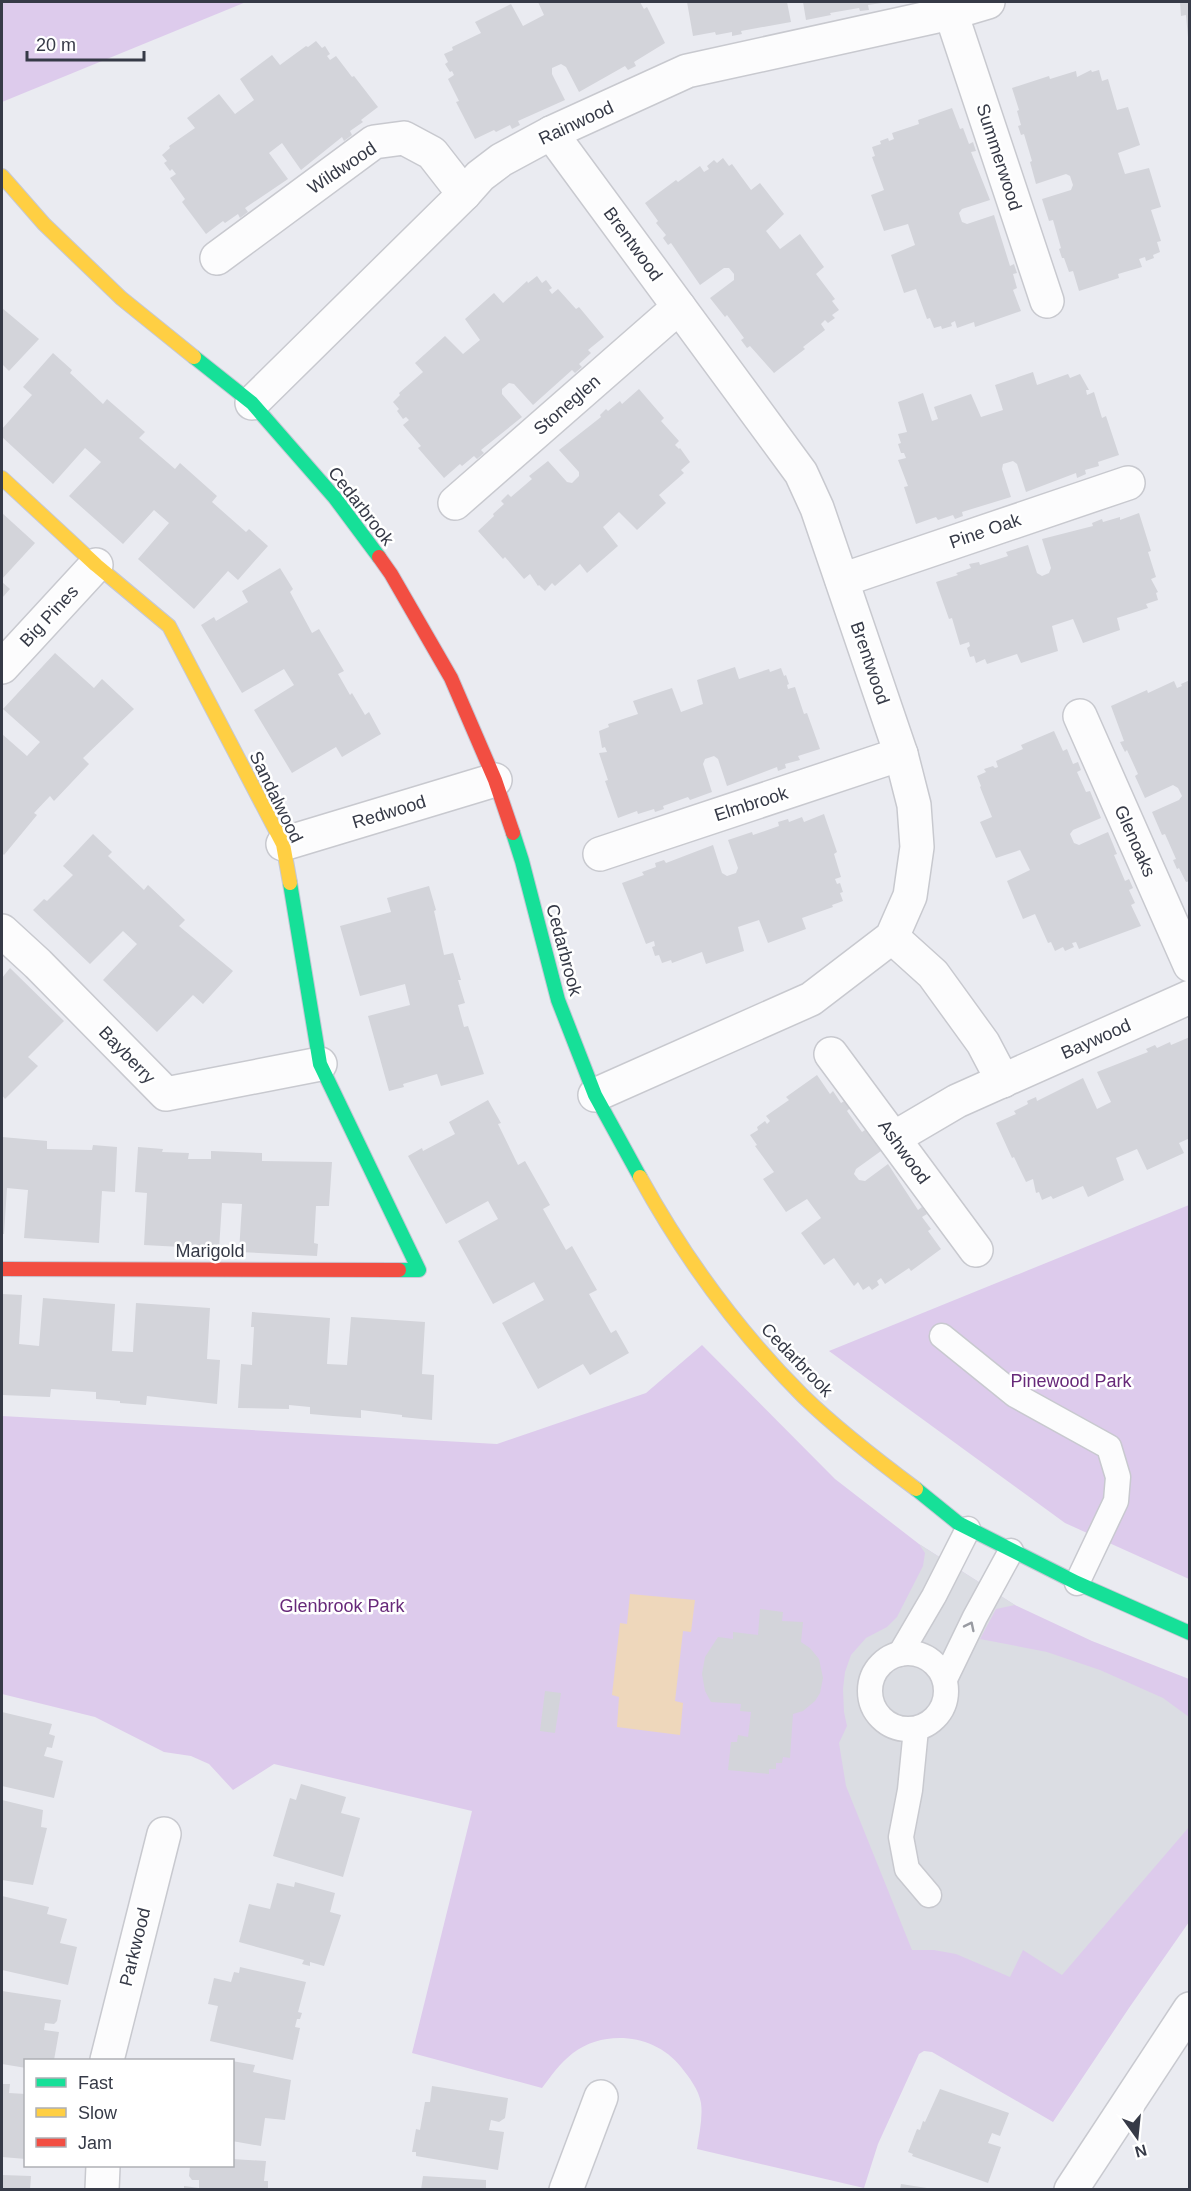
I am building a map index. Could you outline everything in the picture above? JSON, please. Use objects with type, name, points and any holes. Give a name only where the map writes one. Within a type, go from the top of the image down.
[{"type":"street","name":"Rainwood","points":[[252,404],[480,176],[501,160],[551,133],[687,71],[951,13],[988,2]]},
{"type":"street","name":"Summerwood","points":[[951,13],[1047,301]]},
{"type":"street","name":"Brentwood","points":[[551,133],[801,473],[817,508],[901,754],[914,805],[917,847],[910,896],[892,937],[811,999],[595,1095]]},
{"type":"street","name":"Wildwood","points":[[217,258],[374,142],[404,138],[432,153],[464,194]]},
{"type":"street","name":"Cedarbrook","points":[[2,176],[44,224],[121,298],[252,404],[335,498],[391,574],[451,678],[495,780],[522,861],[558,1000],[595,1095],[660,1214],[721,1304],[804,1397],[866,1451],[958,1523],[1077,1583],[1190,1633]]},
{"type":"street","name":"Stoneglen","points":[[455,503],[679,307]]},
{"type":"street","name":"Sandalwood","points":[[2,478],[96,566],[169,626],[283,844],[320,1064],[419,1270]]},
{"type":"street","name":"Pine Oak","points":[[842,580],[1128,483]]},
{"type":"street","name":"Big Pines","points":[[2,667],[96,566]]},
{"type":"street","name":"Glenoaks","points":[[1080,716],[1190,965]]},
{"type":"street","name":"Elmbrook","points":[[600,854],[901,754]]},
{"type":"street","name":"Redwood","points":[[283,844],[495,780]]},
{"type":"street","name":"Bayberry","points":[[2,931],[38,964],[166,1094],[320,1064]]},
{"type":"street","points":[[892,937],[933,974],[983,1043],[1003,1081]]},
{"type":"street","name":"Baywood","points":[[894,1138],[957,1101],[1190,998]]},
{"type":"street","name":"Ashwood","points":[[831,1054],[976,1250]]},
{"type":"street","name":"Marigold","points":[[2,1269],[419,1270]]},
{"type":"street","name":"Parkwood","points":[[108,2059],[164,1834]]},
{"type":"street","points":[[1071,2190],[1190,2010]]},
{"type":"street","points":[[566,2190],[601,2097]]},
{"type":"street","points":[[102,2190],[103,2167]]},
{"type":"lane","points":[[942,1336],[1015,1395],[1108,1447],[1118,1477],[1116,1501],[1077,1583]]},
{"type":"lane","points":[[900,1654],[934,1596],[968,1529]]},
{"type":"lane","points":[[945,1679],[1011,1551]]},
{"type":"lane","points":[[911,1653],[932,1661],[945,1679],[947,1692],[945,1704],[928,1724],[916,1729],[903,1729],[890,1725],[880,1717],[873,1705],[870,1693],[872,1680],[878,1668],[888,1659],[900,1654],[911,1653]]},
{"type":"lane","points":[[916,1729],[910,1790],[901,1837],[906,1869],[929,1895]]},
{"type":"green space","points":[[2,2],[246,2],[2,102]]},
{"type":"green space","name":"Pinewood Park","points":[[1189,1205],[1189,1579],[1065,1523],[829,1351]]},
{"type":"green space","name":"Glenbrook Park","points":[[702,1345],[835,1479],[919,1544],[1015,1605],[1092,1641],[1189,1679],[1189,1922],[1053,2122],[932,2052],[924,2051],[919,2054],[878,2144],[864,2188],[697,2149],[701,2109],[696,2089],[670,2056],[644,2042],[614,2038],[586,2045],[564,2061],[542,2088],[412,2053],[472,1811],[274,1764],[233,1790],[209,1764],[191,1756],[164,1752],[95,1717],[2,1694],[2,1416],[497,1444],[646,1393]]},
{"type":"shaded area","points":[[919,1544],[1015,1605],[996,1609],[980,1639],[1047,1652],[1100,1670],[1163,1698],[1189,1717],[1189,1827],[1062,1975],[1023,1950],[1010,1977],[956,1954],[934,1950],[912,1950],[846,1786],[839,1743],[847,1726],[843,1689],[845,1672],[851,1655],[866,1638],[887,1627],[897,1617],[923,1566],[925,1553]]},
{"type":"shaded area","points":[[630,1594],[695,1600],[691,1632],[683,1631],[675,1701],[683,1703],[680,1735],[617,1727],[619,1697],[612,1695],[620,1623],[627,1624]]},
{"type":"building","points":[[538,2],[640,2],[644,9],[647,7],[665,43],[634,62],[636,66],[628,70],[625,66],[579,92],[566,67],[561,64],[552,68],[552,74],[565,100],[518,121],[520,125],[512,129],[510,125],[475,139],[456,102],[459,101],[448,79],[454,75],[445,64],[448,62],[444,54],[453,50],[452,47],[481,33],[475,22],[511,4],[523,26],[544,15]]},
{"type":"building","points":[[687,2],[787,2],[791,22],[741,31],[742,34],[732,36],[732,32],[716,35],[715,32],[693,36]]},
{"type":"building","points":[[803,2],[882,3],[868,5],[869,10],[860,11],[859,8],[806,20]]},
{"type":"building","points":[[1180,2],[1190,2],[1190,37],[1188,37],[1186,15],[1181,16]]},
{"type":"building","points":[[316,41],[322,48],[325,46],[330,54],[327,56],[330,60],[336,56],[378,107],[350,131],[352,135],[344,141],[342,137],[301,170],[282,143],[269,153],[288,179],[245,208],[248,212],[240,218],[238,214],[225,223],[223,221],[206,234],[182,202],[185,199],[170,178],[176,174],[172,169],[170,171],[164,163],[167,161],[162,155],[170,148],[169,146],[195,128],[187,118],[219,94],[235,114],[254,100],[240,79],[272,55],[280,65]]},
{"type":"building","points":[[1091,70],[1092,72],[1099,70],[1102,81],[1108,79],[1117,110],[1128,107],[1140,145],[1118,153],[1125,174],[1149,168],[1161,207],[1151,210],[1161,241],[1157,242],[1160,252],[1153,255],[1154,258],[1146,261],[1145,257],[1139,259],[1142,267],[1118,274],[1119,278],[1079,291],[1073,271],[1069,272],[1062,258],[1053,220],[1049,221],[1042,199],[1071,190],[1073,185],[1070,176],[1066,174],[1036,184],[1024,134],[1021,135],[1018,126],[1021,125],[1017,111],[1019,110],[1012,88],[1049,76],[1050,79],[1076,71],[1077,77]]},
{"type":"building","points":[[952,108],[969,144],[973,142],[976,151],[971,152],[990,200],[962,209],[959,213],[962,222],[967,224],[994,215],[1010,266],[1014,264],[1017,273],[1013,274],[1017,288],[1013,290],[1021,311],[975,327],[974,322],[957,328],[955,321],[951,323],[952,326],[942,329],[941,326],[934,328],[930,318],[927,319],[916,289],[904,293],[891,255],[915,245],[908,224],[884,231],[871,195],[884,190],[872,157],[875,156],[872,147],[888,138],[889,141],[894,139],[892,133],[919,124],[918,120]]},
{"type":"building","points":[[723,158],[729,166],[732,164],[751,190],[760,183],[784,214],[766,231],[780,249],[800,234],[824,267],[816,274],[835,299],[832,301],[839,310],[832,315],[835,318],[828,323],[825,320],[821,324],[825,330],[774,373],[750,346],[747,348],[741,340],[744,338],[727,315],[725,317],[710,298],[734,280],[734,274],[729,268],[724,268],[700,285],[671,243],[668,245],[663,238],[666,235],[645,203],[700,166],[704,172],[709,169],[707,166],[714,160],[717,163]]},
{"type":"building","points":[[537,276],[542,283],[546,280],[552,288],[549,290],[552,294],[558,289],[576,309],[579,307],[604,337],[588,350],[591,353],[579,364],[582,367],[575,373],[572,370],[533,405],[514,384],[509,383],[502,389],[502,394],[522,417],[481,450],[484,453],[477,459],[474,456],[462,466],[460,464],[444,478],[418,448],[421,446],[403,425],[409,420],[406,417],[403,419],[393,402],[400,395],[399,393],[423,372],[415,363],[445,336],[463,354],[480,340],[465,319],[494,293],[503,303],[527,281],[528,283]]},
{"type":"building","points":[[2,308],[39,339],[9,371],[2,364]]},
{"type":"building","points":[[53,353],[72,370],[70,373],[103,404],[107,399],[145,432],[139,438],[175,469],[180,463],[217,496],[212,502],[246,532],[249,529],[268,546],[238,580],[228,571],[194,609],[138,559],[169,523],[154,510],[123,544],[69,496],[101,462],[85,448],[53,484],[2,437],[2,429],[32,395],[23,387]]},
{"type":"building","points":[[1033,372],[1037,385],[1068,374],[1070,378],[1080,374],[1089,390],[1086,390],[1087,395],[1094,392],[1102,418],[1106,416],[1119,455],[1098,462],[1099,466],[1085,470],[1086,474],[1077,478],[1076,473],[1026,492],[1017,464],[1013,461],[1003,464],[1002,469],[1011,497],[962,512],[963,516],[955,519],[953,515],[938,520],[936,517],[916,524],[904,487],[908,486],[898,460],[906,458],[904,453],[901,453],[898,444],[901,443],[898,434],[907,432],[898,402],[923,393],[932,421],[938,419],[934,407],[971,394],[981,417],[1003,410],[995,385]]},
{"type":"building","points":[[639,389],[664,418],[661,421],[679,441],[675,445],[690,462],[681,470],[684,473],[659,495],[666,503],[637,530],[619,512],[603,527],[618,546],[587,573],[580,564],[555,586],[552,583],[545,591],[538,586],[530,574],[524,579],[478,531],[504,504],[501,501],[508,494],[511,497],[532,479],[529,476],[548,461],[567,482],[572,483],[579,476],[579,472],[559,450],[601,417],[600,415],[606,409],[608,411],[620,401],[622,404]]},
{"type":"building","points":[[2,513],[35,543],[2,579]]},
{"type":"building","points":[[1139,513],[1151,551],[1148,552],[1156,577],[1151,579],[1158,592],[1156,593],[1158,600],[1146,604],[1148,608],[1117,618],[1120,630],[1083,643],[1073,619],[1052,626],[1058,651],[1021,663],[1017,654],[987,664],[985,659],[976,663],[974,656],[970,657],[967,648],[970,646],[969,642],[960,645],[952,618],[949,619],[936,582],[971,568],[969,564],[979,562],[980,565],[1008,556],[1006,552],[1028,545],[1037,573],[1042,576],[1049,573],[1051,568],[1042,539],[1093,526],[1092,523],[1102,519],[1103,522],[1120,517],[1120,520]]},
{"type":"building","points":[[280,568],[293,589],[290,592],[312,633],[319,629],[344,671],[338,674],[350,695],[352,693],[365,715],[369,712],[381,734],[342,757],[336,747],[292,773],[254,710],[294,685],[284,669],[242,693],[201,625],[214,617],[216,621],[248,602],[242,591]]},
{"type":"building","points":[[2,582],[10,589],[2,598]]},
{"type":"building","points":[[55,653],[94,688],[102,679],[134,709],[83,758],[89,764],[54,801],[50,796],[34,813],[37,815],[4,855],[2,853],[2,734],[27,756],[40,742],[3,709]]},
{"type":"building","points":[[735,667],[739,679],[769,669],[770,672],[781,668],[789,684],[788,689],[795,687],[820,749],[798,756],[800,760],[785,764],[786,768],[778,771],[777,767],[727,786],[718,759],[714,756],[705,759],[703,764],[712,792],[690,800],[688,797],[663,806],[664,809],[655,812],[654,809],[638,814],[637,811],[618,818],[605,781],[608,780],[599,753],[607,752],[605,747],[602,748],[599,731],[609,727],[608,724],[638,714],[633,701],[672,688],[681,712],[703,704],[697,680]]},
{"type":"building","points":[[1190,680],[1190,881],[1186,882],[1179,868],[1177,869],[1173,860],[1176,859],[1152,812],[1179,800],[1182,796],[1178,788],[1173,785],[1145,798],[1135,776],[1138,774],[1127,750],[1125,752],[1120,742],[1124,741],[1111,706],[1174,681],[1177,688]]},
{"type":"building","points":[[1054,731],[1063,751],[1067,749],[1073,764],[1078,762],[1081,770],[1077,772],[1086,792],[1090,791],[1101,818],[1073,830],[1070,834],[1074,843],[1079,845],[1108,832],[1117,854],[1114,855],[1125,881],[1129,879],[1133,888],[1129,890],[1135,903],[1131,905],[1141,926],[1079,949],[1076,942],[1072,943],[1074,947],[1065,951],[1063,947],[1055,951],[1051,942],[1048,943],[1035,914],[1023,919],[1007,881],[1030,870],[1020,850],[996,858],[980,822],[992,817],[977,776],[986,772],[984,769],[998,767],[996,761],[1023,749],[1021,745]]},
{"type":"building","points":[[824,814],[837,852],[834,854],[841,877],[835,879],[837,884],[840,883],[843,901],[802,918],[806,929],[768,943],[759,920],[738,927],[744,951],[706,964],[702,952],[672,963],[671,960],[662,963],[659,955],[655,956],[652,947],[655,946],[654,941],[646,944],[622,883],[644,875],[642,872],[656,867],[655,863],[664,860],[666,863],[713,845],[722,873],[727,876],[736,873],[738,868],[728,840],[779,826],[778,822],[788,819],[789,822],[802,817],[804,822]]},
{"type":"building","points":[[93,834],[112,852],[108,856],[144,890],[148,885],[185,920],[179,926],[233,971],[203,1004],[193,995],[157,1032],[103,980],[137,944],[123,931],[90,964],[33,910],[44,899],[47,901],[73,875],[63,866]]},
{"type":"building","points":[[429,886],[444,955],[453,953],[461,980],[458,980],[465,1003],[458,1005],[464,1027],[468,1026],[484,1074],[441,1086],[437,1074],[403,1084],[404,1087],[389,1091],[368,1016],[410,1005],[405,984],[360,996],[340,926],[391,912],[387,898]]},
{"type":"building","points":[[10,968],[64,1021],[28,1057],[38,1066],[5,1099],[2,1095],[2,978]]},
{"type":"building","points":[[1190,1037],[1190,1138],[1179,1143],[1184,1153],[1147,1170],[1137,1149],[1116,1158],[1124,1180],[1088,1197],[1083,1186],[1053,1199],[1051,1196],[1042,1200],[1039,1192],[1036,1193],[1033,1179],[1026,1182],[996,1123],[1016,1114],[1014,1111],[1028,1104],[1027,1101],[1036,1097],[1037,1101],[1083,1078],[1097,1109],[1111,1102],[1097,1072],[1148,1052],[1146,1049],[1155,1045],[1157,1048],[1170,1042],[1171,1045]]},
{"type":"building","points":[[817,1075],[830,1094],[833,1091],[841,1103],[846,1100],[851,1107],[847,1111],[862,1132],[865,1130],[881,1151],[856,1169],[854,1174],[859,1180],[865,1181],[888,1164],[918,1210],[922,1207],[927,1214],[922,1217],[931,1229],[928,1231],[941,1249],[911,1271],[909,1268],[885,1284],[881,1278],[877,1281],[879,1285],[872,1290],[869,1286],[863,1290],[858,1282],[854,1286],[834,1258],[824,1265],[801,1233],[821,1218],[807,1199],[786,1212],[763,1179],[774,1172],[750,1135],[758,1130],[757,1127],[765,1121],[767,1124],[770,1121],[766,1116],[789,1100],[786,1097]]},
{"type":"building","points":[[488,1100],[501,1123],[498,1124],[518,1165],[525,1161],[550,1205],[543,1209],[566,1250],[572,1246],[597,1290],[589,1294],[611,1333],[616,1330],[629,1353],[590,1375],[583,1364],[538,1389],[502,1323],[544,1300],[534,1282],[493,1304],[458,1241],[498,1219],[488,1201],[446,1224],[408,1156],[422,1148],[423,1151],[455,1134],[449,1122]]},
{"type":"building","points":[[2,1137],[47,1141],[47,1149],[92,1150],[93,1145],[117,1147],[115,1192],[102,1191],[99,1243],[24,1238],[28,1190],[7,1188],[4,1234],[2,1234]]},
{"type":"building","points":[[138,1147],[163,1149],[162,1152],[189,1153],[188,1159],[211,1159],[211,1151],[262,1153],[262,1161],[332,1162],[329,1206],[316,1206],[314,1243],[318,1244],[317,1256],[239,1252],[242,1204],[222,1203],[219,1249],[144,1245],[147,1193],[135,1192]]},
{"type":"building","points":[[2,1294],[22,1295],[19,1344],[39,1346],[43,1298],[115,1304],[112,1351],[133,1352],[136,1303],[210,1308],[207,1359],[220,1360],[217,1404],[147,1396],[146,1405],[120,1403],[120,1401],[96,1399],[96,1392],[51,1389],[50,1397],[2,1395]]},
{"type":"building","points":[[252,1312],[330,1318],[327,1364],[347,1365],[351,1317],[425,1322],[422,1374],[434,1375],[432,1420],[361,1410],[361,1418],[310,1414],[310,1407],[289,1405],[289,1409],[238,1408],[241,1364],[252,1365],[254,1327],[251,1327]]},
{"type":"building","points":[[760,1609],[783,1612],[782,1621],[803,1622],[801,1642],[810,1648],[819,1659],[823,1678],[820,1693],[815,1701],[803,1711],[793,1714],[790,1758],[783,1757],[782,1763],[776,1763],[776,1769],[769,1769],[769,1774],[728,1770],[731,1742],[737,1742],[738,1735],[748,1737],[751,1712],[740,1711],[741,1704],[711,1702],[705,1691],[702,1674],[705,1657],[718,1637],[733,1639],[733,1632],[758,1635]]},
{"type":"building","points":[[545,1691],[561,1693],[555,1733],[540,1731]]},
{"type":"building","points":[[2,1712],[52,1724],[49,1734],[55,1736],[52,1748],[47,1747],[44,1756],[63,1761],[54,1798],[2,1786]]},
{"type":"building","points":[[301,1784],[346,1797],[341,1813],[360,1818],[343,1877],[273,1856],[290,1798],[296,1800]]},
{"type":"building","points":[[2,1800],[43,1810],[41,1827],[47,1828],[33,1885],[2,1880]]},
{"type":"building","points":[[295,1882],[335,1893],[330,1912],[341,1915],[324,1966],[310,1962],[310,1966],[302,1964],[304,1960],[239,1942],[249,1904],[270,1909],[277,1883],[294,1887]]},
{"type":"building","points":[[2,1896],[49,1907],[47,1914],[67,1919],[60,1943],[77,1947],[68,1985],[2,1970]]},
{"type":"building","points":[[240,1967],[306,1982],[298,2012],[302,2013],[295,2027],[300,2028],[293,2060],[210,2041],[218,2006],[208,2004],[214,1978],[231,1982],[234,1972],[239,1973]]},
{"type":"building","points":[[2,1991],[61,2000],[57,2021],[54,2024],[45,2023],[44,2030],[59,2032],[54,2059],[24,2059],[24,2068],[2,2064]]},
{"type":"building","points":[[234,2061],[255,2065],[253,2072],[291,2080],[285,2120],[265,2118],[261,2146],[234,2141]]},
{"type":"building","points":[[2,2084],[10,2084],[9,2093],[24,2094],[24,2159],[2,2157]]},
{"type":"building","points":[[432,2086],[508,2098],[505,2118],[499,2122],[491,2120],[489,2130],[504,2132],[498,2170],[416,2156],[416,2152],[412,2152],[416,2129],[420,2130],[425,2102],[430,2102]]},
{"type":"building","points":[[940,2089],[1009,2113],[1000,2136],[992,2133],[988,2143],[1001,2147],[988,2183],[912,2156],[913,2154],[908,2152],[917,2129],[920,2130],[923,2121],[925,2122]]},
{"type":"building","points":[[234,2159],[266,2161],[264,2181],[268,2181],[268,2190],[184,2190],[184,2186],[199,2188],[199,2180],[192,2180],[189,2176],[190,2167],[234,2167]]},
{"type":"building","points":[[2,2175],[31,2176],[30,2190],[2,2190]]},
{"type":"building","points":[[423,2176],[486,2180],[486,2190],[421,2190]]},
{"type":"building","points":[[901,2184],[927,2188],[927,2190],[900,2190]]},
{"type":"traffic: fast","points":[[194,357],[252,403],[335,498],[379,557]]},
{"type":"traffic: fast","points":[[513,833],[558,1000],[595,1095],[640,1177]]},
{"type":"traffic: fast","points":[[290,883],[320,1064],[419,1270],[399,1270]]},
{"type":"traffic: fast","points":[[916,1489],[958,1523],[1077,1583],[1190,1633]]},
{"type":"traffic: slow","points":[[2,176],[44,224],[121,298],[194,357]]},
{"type":"traffic: slow","points":[[2,478],[96,565],[169,626],[283,844],[290,883]]},
{"type":"traffic: slow","points":[[640,1177],[694,1264],[756,1346],[816,1409],[916,1489]]},
{"type":"traffic: jam","points":[[379,557],[451,678],[495,780],[513,833]]},
{"type":"traffic: jam","points":[[2,1269],[399,1270]]}]
